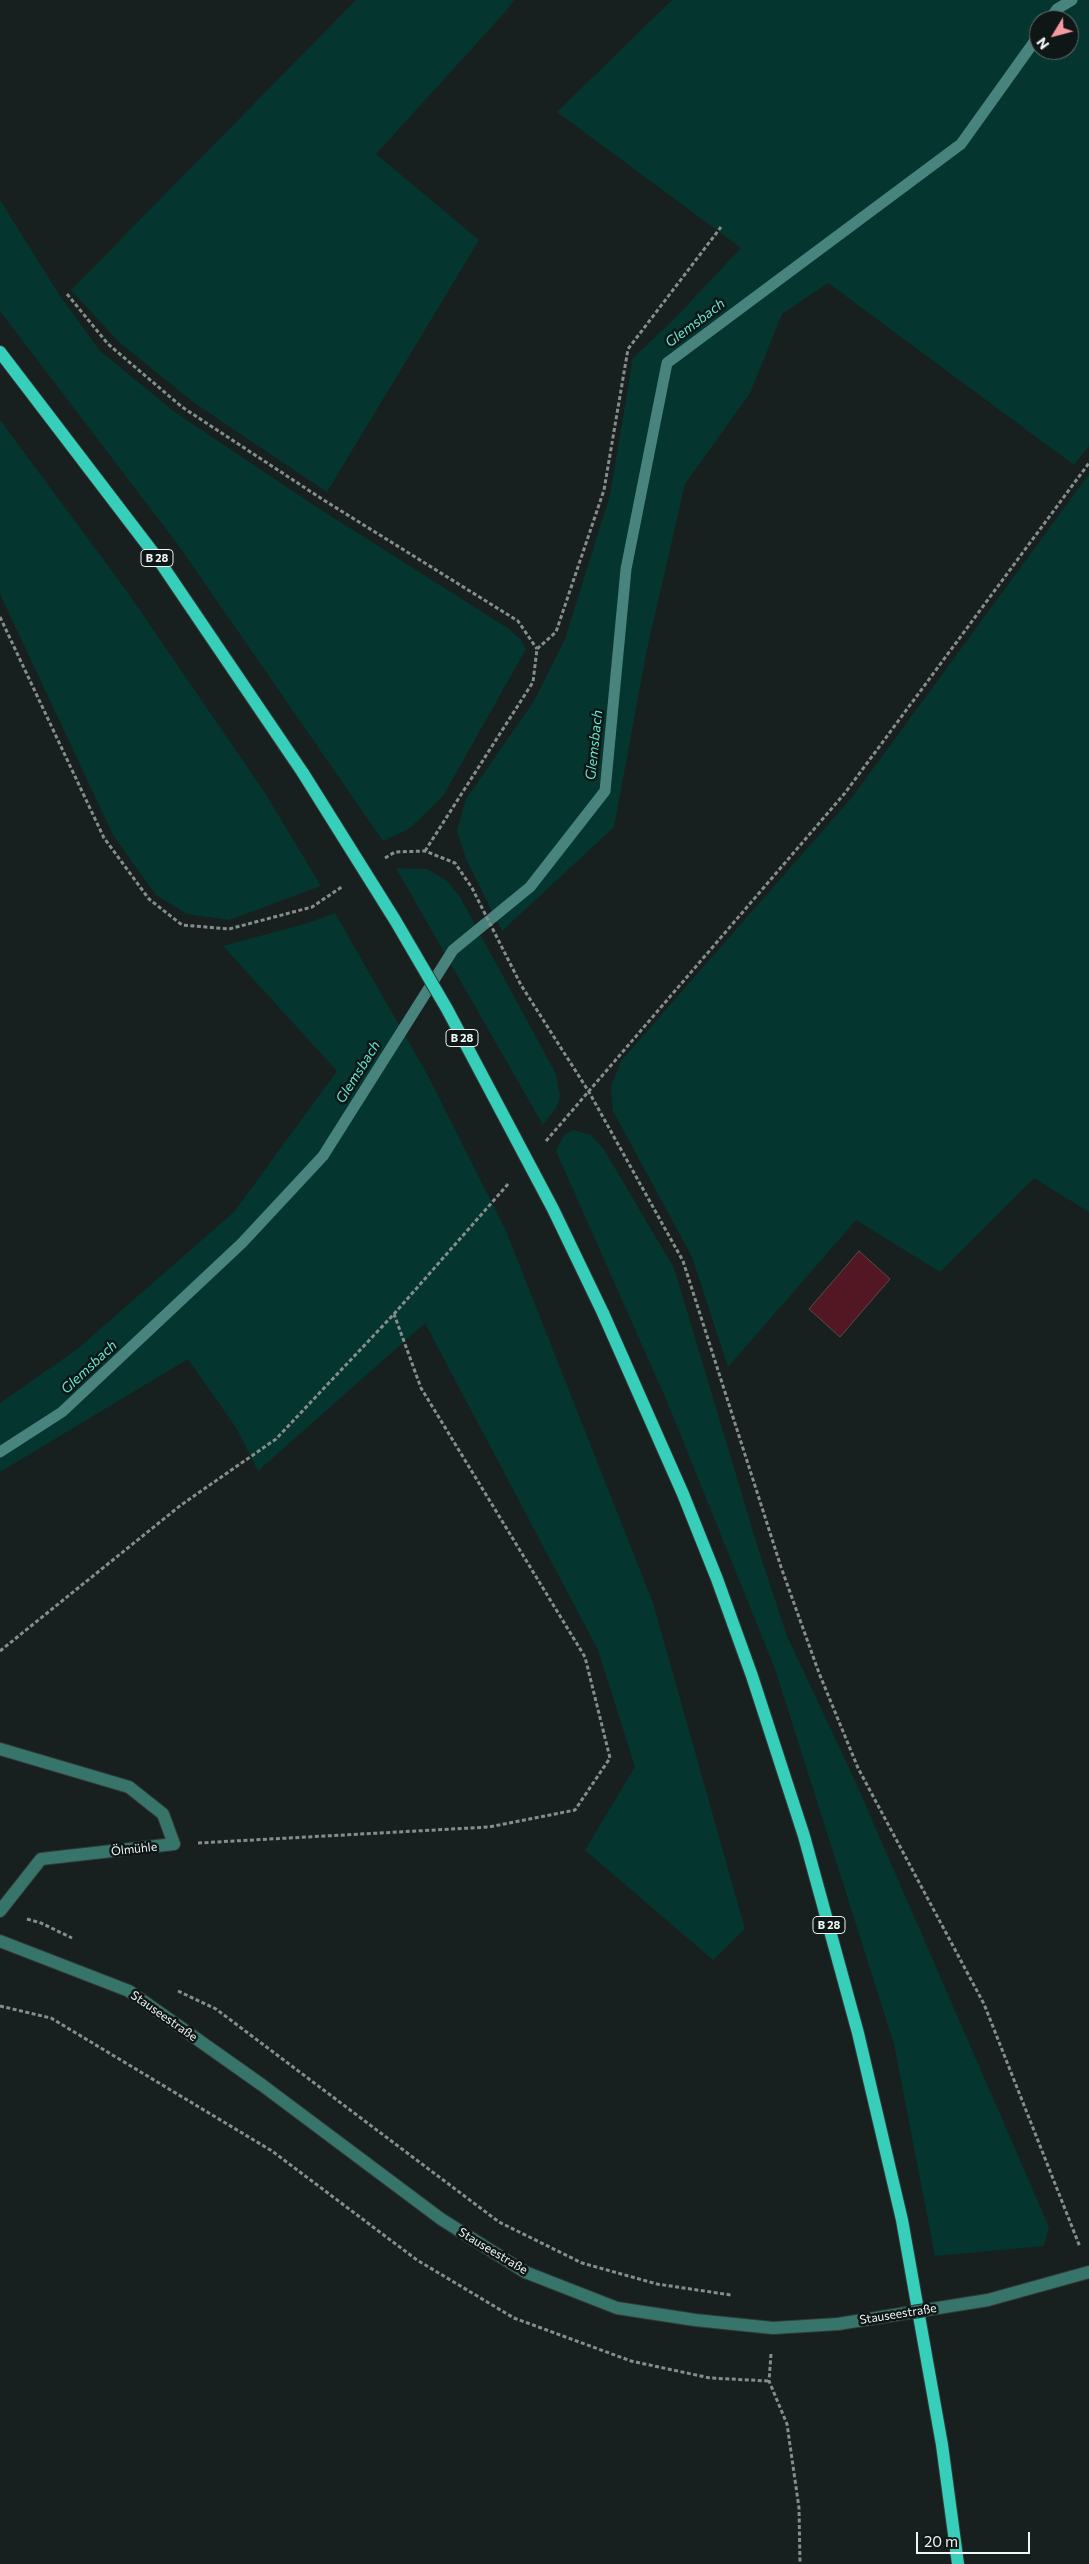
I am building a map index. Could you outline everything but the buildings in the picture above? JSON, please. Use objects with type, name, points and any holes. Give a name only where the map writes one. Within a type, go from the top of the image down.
[{"type":"main road","name":"B 28","points":[[0,352],[158,559],[303,773],[394,920],[447,1009],[553,1209],[603,1313],[684,1494],[717,1579],[766,1719],[804,1836],[858,2032],[902,2220],[942,2444],[958,2564]]},
{"type":"street","name":"Ölmühle","points":[[0,1749],[129,1786],[163,1814],[174,1844],[41,1859],[0,1910]]},
{"type":"street","name":"Stauseestraße","points":[[0,1941],[129,1991],[270,2091],[441,2219],[525,2272],[617,2308],[695,2320],[773,2328],[838,2324],[988,2300],[1089,2272]]},
{"type":"path","points":[[537,649],[556,632],[604,490],[628,348],[721,227]]},
{"type":"path","points":[[67,294],[108,344],[182,407],[322,499],[518,621],[537,649],[533,682],[425,851]]},
{"type":"path","points":[[543,1144],[845,792],[1089,463]]},
{"type":"path","points":[[0,617],[104,838],[149,899],[182,925],[229,929],[312,907],[345,885]]},
{"type":"path","points":[[378,863],[395,852],[425,851],[455,863],[472,888],[521,985],[589,1092],[683,1261],[781,1567],[830,1699],[858,1768],[984,2004],[1062,2205],[1084,2253]]},
{"type":"path","points":[[0,1651],[182,1505],[276,1439],[394,1314],[511,1181]]},
{"type":"path","points":[[174,1844],[489,1827],[574,1810],[610,1758],[585,1657],[421,1388],[394,1314]]},
{"type":"path","points":[[25,1919],[41,1923],[76,1940]]},
{"type":"path","points":[[172,1988],[216,2010],[499,2222],[582,2264],[657,2284],[740,2296]]},
{"type":"path","points":[[0,2006],[51,2018],[272,2151],[418,2260],[514,2318],[631,2362],[710,2378],[769,2381],[787,2424],[799,2508],[800,2564]]},
{"type":"green space","points":[[356,0],[514,0],[376,154],[479,240],[327,492],[193,402],[119,342],[71,290]]},
{"type":"green space","points":[[672,0],[1089,0],[1089,446],[1074,465],[828,283],[782,314],[750,393],[685,484],[647,649],[614,827],[502,931],[466,859],[457,831],[466,799],[534,701],[565,639],[610,495],[633,358],[675,318],[741,248],[557,112]]},
{"type":"green space","points":[[0,200],[60,296],[100,351],[176,413],[315,506],[509,629],[521,640],[526,649],[443,796],[410,828],[383,841],[179,546],[0,311]]},
{"type":"green space","points":[[0,420],[126,590],[265,793],[321,886],[229,920],[187,914],[156,895],[113,835],[0,594]]},
{"type":"green space","points":[[1089,474],[1089,1212],[1034,1178],[940,1272],[856,1220],[728,1367],[692,1257],[613,1111],[611,1087],[621,1061],[853,796]]},
{"type":"green space","points":[[396,868],[427,869],[446,880],[460,897],[556,1074],[560,1097],[556,1108],[543,1125]]},
{"type":"green space","points":[[335,913],[427,1074],[506,1231],[653,1603],[745,1929],[713,1960],[585,1850],[635,1767],[598,1650],[425,1323],[258,1471],[237,1429],[188,1359],[0,1472],[0,1403],[76,1350],[234,1212],[337,1071],[223,946],[308,923]]},
{"type":"green space","points":[[573,1130],[591,1135],[603,1148],[674,1268],[757,1545],[787,1636],[856,1783],[1049,2227],[1044,2246],[935,2256],[894,2044],[775,1669],[669,1406],[556,1151],[564,1135]]},
{"type":"waterway","name":"Glemsbach","points":[[1056,10],[1072,0]]},
{"type":"waterway","name":"Glemsbach","points":[[0,1452],[62,1412],[242,1243],[323,1156],[453,950],[530,887],[605,791],[626,569],[667,363],[961,144],[1029,49]]}]
